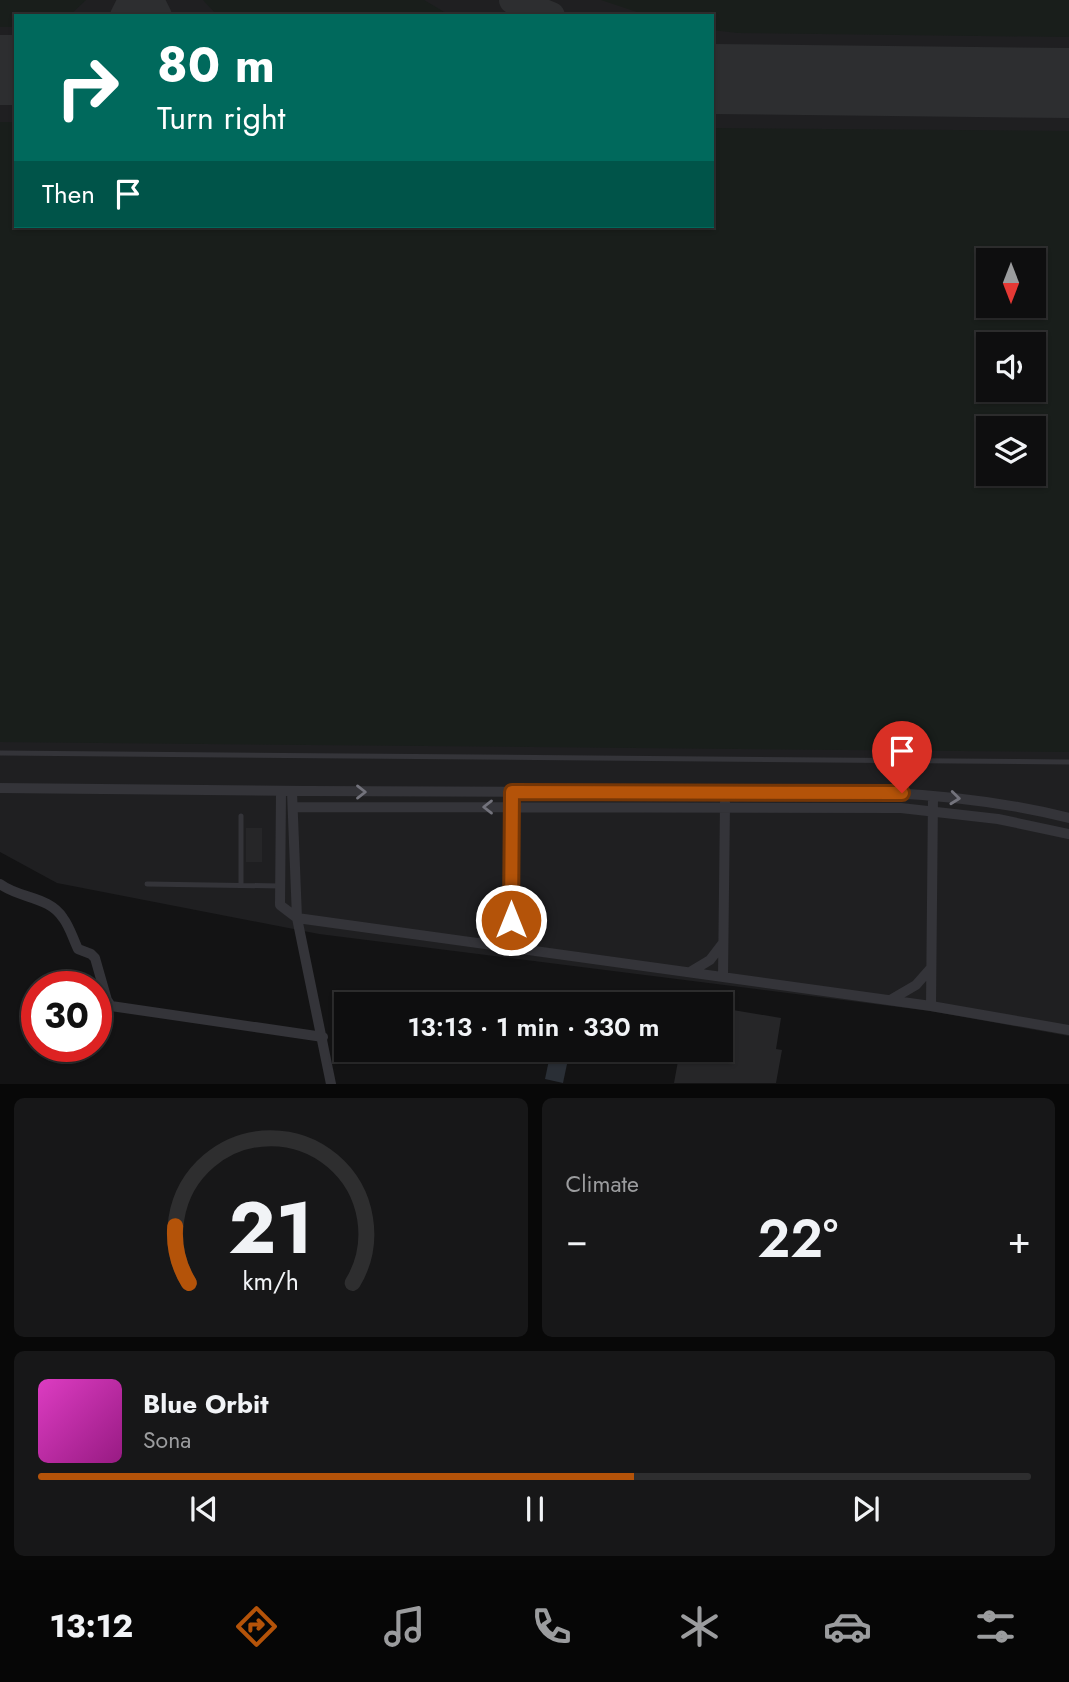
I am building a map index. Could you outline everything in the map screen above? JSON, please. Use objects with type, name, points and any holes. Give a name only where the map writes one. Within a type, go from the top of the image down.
[{"type":"street","points":[[0,788],[281,792],[867,792],[1000,804],[1069,818]]},
{"type":"street","points":[[281,792],[281,905],[297,918],[931,1006],[1069,1030]]},
{"type":"street","points":[[292,792],[297,918],[331,1083]]},
{"type":"street","points":[[511,948],[512,792]]},
{"type":"street","points":[[723,977],[725,792]]},
{"type":"street","points":[[931,1006],[933,796]]},
{"type":"street","points":[[293,807],[867,807],[998,819],[1069,834]]},
{"type":"street","points":[[0,884],[13,893],[53,906],[63,918],[78,949],[92,954],[95,958],[111,1006],[323,1037]]},
{"type":"street","points":[[476,943],[497,935],[511,920]]},
{"type":"street","points":[[688,972],[710,960],[723,943]]},
{"type":"street","points":[[888,1000],[916,985],[932,967]]},
{"type":"lane","points":[[0,753],[1069,762]]},
{"type":"lane","points":[[241,816],[241,886]]},
{"type":"lane","points":[[147,884],[281,886]]},
{"type":"shaded area","points":[[0,0],[1069,0],[1069,1036],[930,1011],[319,934],[57,883],[0,852]]},
{"type":"shaded area","points":[[0,0],[86,0],[71,14],[14,14],[14,27],[0,27]]},
{"type":"shaded area","points":[[203,0],[424,0],[448,14],[216,14]]},
{"type":"shaded area","points":[[601,0],[1069,0],[1069,37],[738,33],[714,30],[714,14],[643,14]]},
{"type":"shaded area","points":[[0,122],[14,122],[14,228],[714,228],[714,128],[1069,131],[1069,752],[0,742]]},
{"type":"shaded area","points":[[549,1062],[567,1064],[563,1083],[545,1079]]},
{"type":"building","points":[[246,828],[262,828],[262,862],[246,862]]},
{"type":"building","points":[[733,1010],[781,1018],[776,1049],[782,1050],[776,1083],[674,1083],[678,1062],[733,1062]]},
{"type":"taxiway","points":[[125,14],[132,0]]},
{"type":"taxiway","points":[[150,0],[157,14]]},
{"type":"taxiway","points":[[513,0],[546,14]]},
{"type":"taxiway","points":[[714,61],[799,71],[845,80]]},
{"type":"runway","points":[[0,70],[14,70]]},
{"type":"runway","points":[[714,79],[1069,83]]},
{"type":"route","points":[[511,920],[512,792],[902,793]]}]
